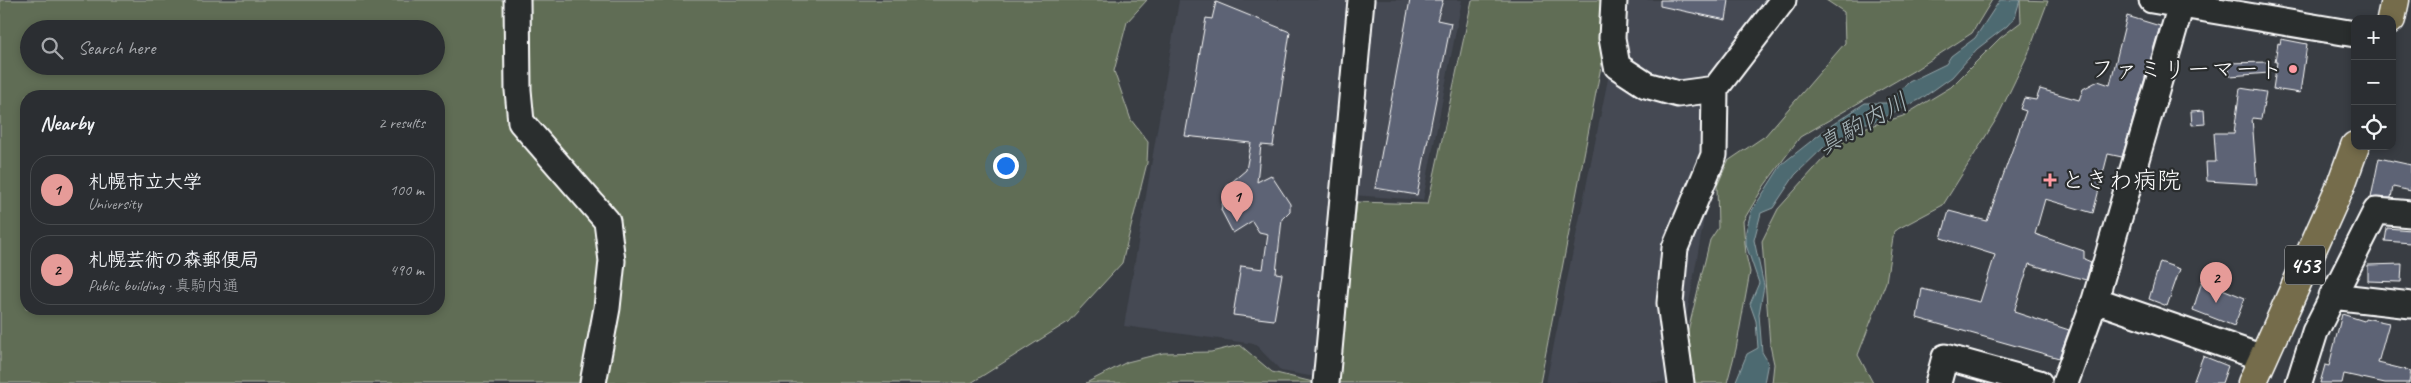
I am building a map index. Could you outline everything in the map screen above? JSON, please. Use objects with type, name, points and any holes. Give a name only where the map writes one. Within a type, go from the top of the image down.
[{"type":"highway","points":[[2392,15],[2395,0]]},
{"type":"highway","name":"453","points":[[2252,383],[2341,185],[2354,150]]},
{"type":"street","points":[[517,0],[518,90],[521,122],[607,221],[612,261],[608,308],[593,383]]},
{"type":"street","points":[[1326,383],[1362,0]]},
{"type":"street","points":[[1614,0],[1612,38],[1617,66],[1646,85],[1678,94],[1715,89]]},
{"type":"street","points":[[1681,383],[1670,303],[1675,248],[1714,156],[1715,89],[1783,0]]},
{"type":"street","points":[[2152,0],[2351,33]]},
{"type":"street","points":[[2065,383],[2095,300],[2181,5]]},
{"type":"street","points":[[2300,383],[2315,332],[2376,211],[2411,214]]},
{"type":"street","points":[[2332,296],[2411,305]]},
{"type":"street","points":[[2095,300],[2263,358]]},
{"type":"street","points":[[1938,383],[1945,357],[2039,383]]},
{"type":"shaded area","points":[[1179,0],[1354,0],[1321,378],[1281,371],[1255,344],[1124,326]]},
{"type":"shaded area","points":[[1369,0],[1462,0],[1423,200],[1351,195]]},
{"type":"shaded area","points":[[1624,0],[1775,0],[1733,56],[1675,382],[1546,383]]},
{"type":"green space","points":[[0,0],[1147,0],[1127,22],[1114,71],[1131,120],[1148,142],[1147,163],[1122,263],[1068,322],[971,383],[0,383]]},
{"type":"green space","points":[[1472,0],[1605,0],[1604,51],[1540,383],[1337,383],[1357,202],[1428,204]]},
{"type":"green space","points":[[1826,0],[1992,0],[1972,33],[1915,70],[1800,137],[1764,186],[1743,221],[1746,255],[1750,272],[1736,349],[1727,383],[1687,383],[1688,331],[1710,240],[1718,228],[1717,186],[1728,161],[1765,136],[1845,43],[1844,12]]},
{"type":"green space","points":[[2020,0],[2048,1],[2028,54],[1997,118],[1943,205],[1894,231],[1886,282],[1858,355],[1873,383],[1772,383],[1774,364],[1770,345],[1762,241],[1778,209],[1822,160],[1857,130],[1903,116],[1951,87],[2000,38],[2021,22]]},
{"type":"green space","points":[[1240,345],[1272,372],[1317,383],[1086,383],[1127,362],[1163,353],[1211,352]]},
{"type":"water","name":"真駒内川","points":[[2000,0],[2020,0],[2015,17],[2007,26],[1977,49],[1952,77],[1921,99],[1874,122],[1859,124],[1847,135],[1825,146],[1795,175],[1773,208],[1761,213],[1754,240],[1764,286],[1759,314],[1762,352],[1768,362],[1764,383],[1735,383],[1747,354],[1758,348],[1756,321],[1750,304],[1759,283],[1746,245],[1746,231],[1751,212],[1782,164],[1829,127],[1865,103],[1887,103],[1909,82],[1946,64],[1951,56],[1975,38]]},
{"type":"building","points":[[1410,0],[1443,0],[1437,20],[1451,23],[1417,195],[1375,188]]},
{"type":"building","points":[[1660,0],[1729,0],[1726,20],[1660,6]]},
{"type":"building","points":[[1216,2],[1290,32],[1273,146],[1261,145],[1257,182],[1271,175],[1290,204],[1290,211],[1282,219],[1276,273],[1282,274],[1274,320],[1233,315],[1241,266],[1263,269],[1268,234],[1259,232],[1252,221],[1233,233],[1221,210],[1227,186],[1246,170],[1251,143],[1185,136],[1206,18],[1212,19]]},
{"type":"building","points":[[2127,16],[2160,26],[2122,157],[2108,154],[2093,213],[2045,199],[2035,234],[2084,251],[2084,259],[2091,262],[2086,280],[2029,264],[2014,312],[2069,330],[2059,358],[1917,318],[1922,289],[1980,302],[1995,255],[1941,238],[1949,211],[1987,221],[2026,111],[2020,109],[2024,98],[2036,100],[2040,89],[2079,100],[2083,89],[2098,81],[2110,85]]},
{"type":"building","points":[[2281,39],[2307,44],[2300,93],[2273,89],[2278,43],[2280,44]]},
{"type":"building","points":[[2269,62],[2269,73],[2230,76],[2228,63]]},
{"type":"building","points":[[2240,88],[2266,92],[2261,119],[2252,118],[2257,184],[2207,181],[2206,162],[2216,162],[2214,133],[2234,133]]},
{"type":"building","points":[[2204,110],[2205,124],[2192,125],[2191,111]]},
{"type":"building","points":[[2379,158],[2411,165],[2411,191],[2393,187],[2391,198],[2371,198]]},
{"type":"building","points":[[2387,228],[2411,230],[2411,243],[2385,241]]},
{"type":"building","points":[[2160,262],[2180,269],[2167,306],[2149,299]]},
{"type":"building","points":[[2402,264],[2401,282],[2368,281],[2368,265]]},
{"type":"building","points":[[2202,281],[2245,298],[2234,326],[2193,310]]},
{"type":"building","points":[[2342,314],[2364,321],[2365,318],[2389,323],[2378,363],[2411,371],[2409,383],[2385,383],[2344,374],[2342,383],[2320,383],[2325,365],[2329,366]]},
{"type":"building","points":[[2203,356],[2228,366],[2222,383],[2193,383]]},
{"type":"place","name":"ファミリーマート","points":[[2293,69]]},
{"type":"place","name":"ときわ病院","points":[[2050,180]]},
{"type":"place","name":"札幌市立大学","points":[[1237,222]]},
{"type":"place","name":"札幌芸術の森郵便局","points":[[2216,303]]}]
